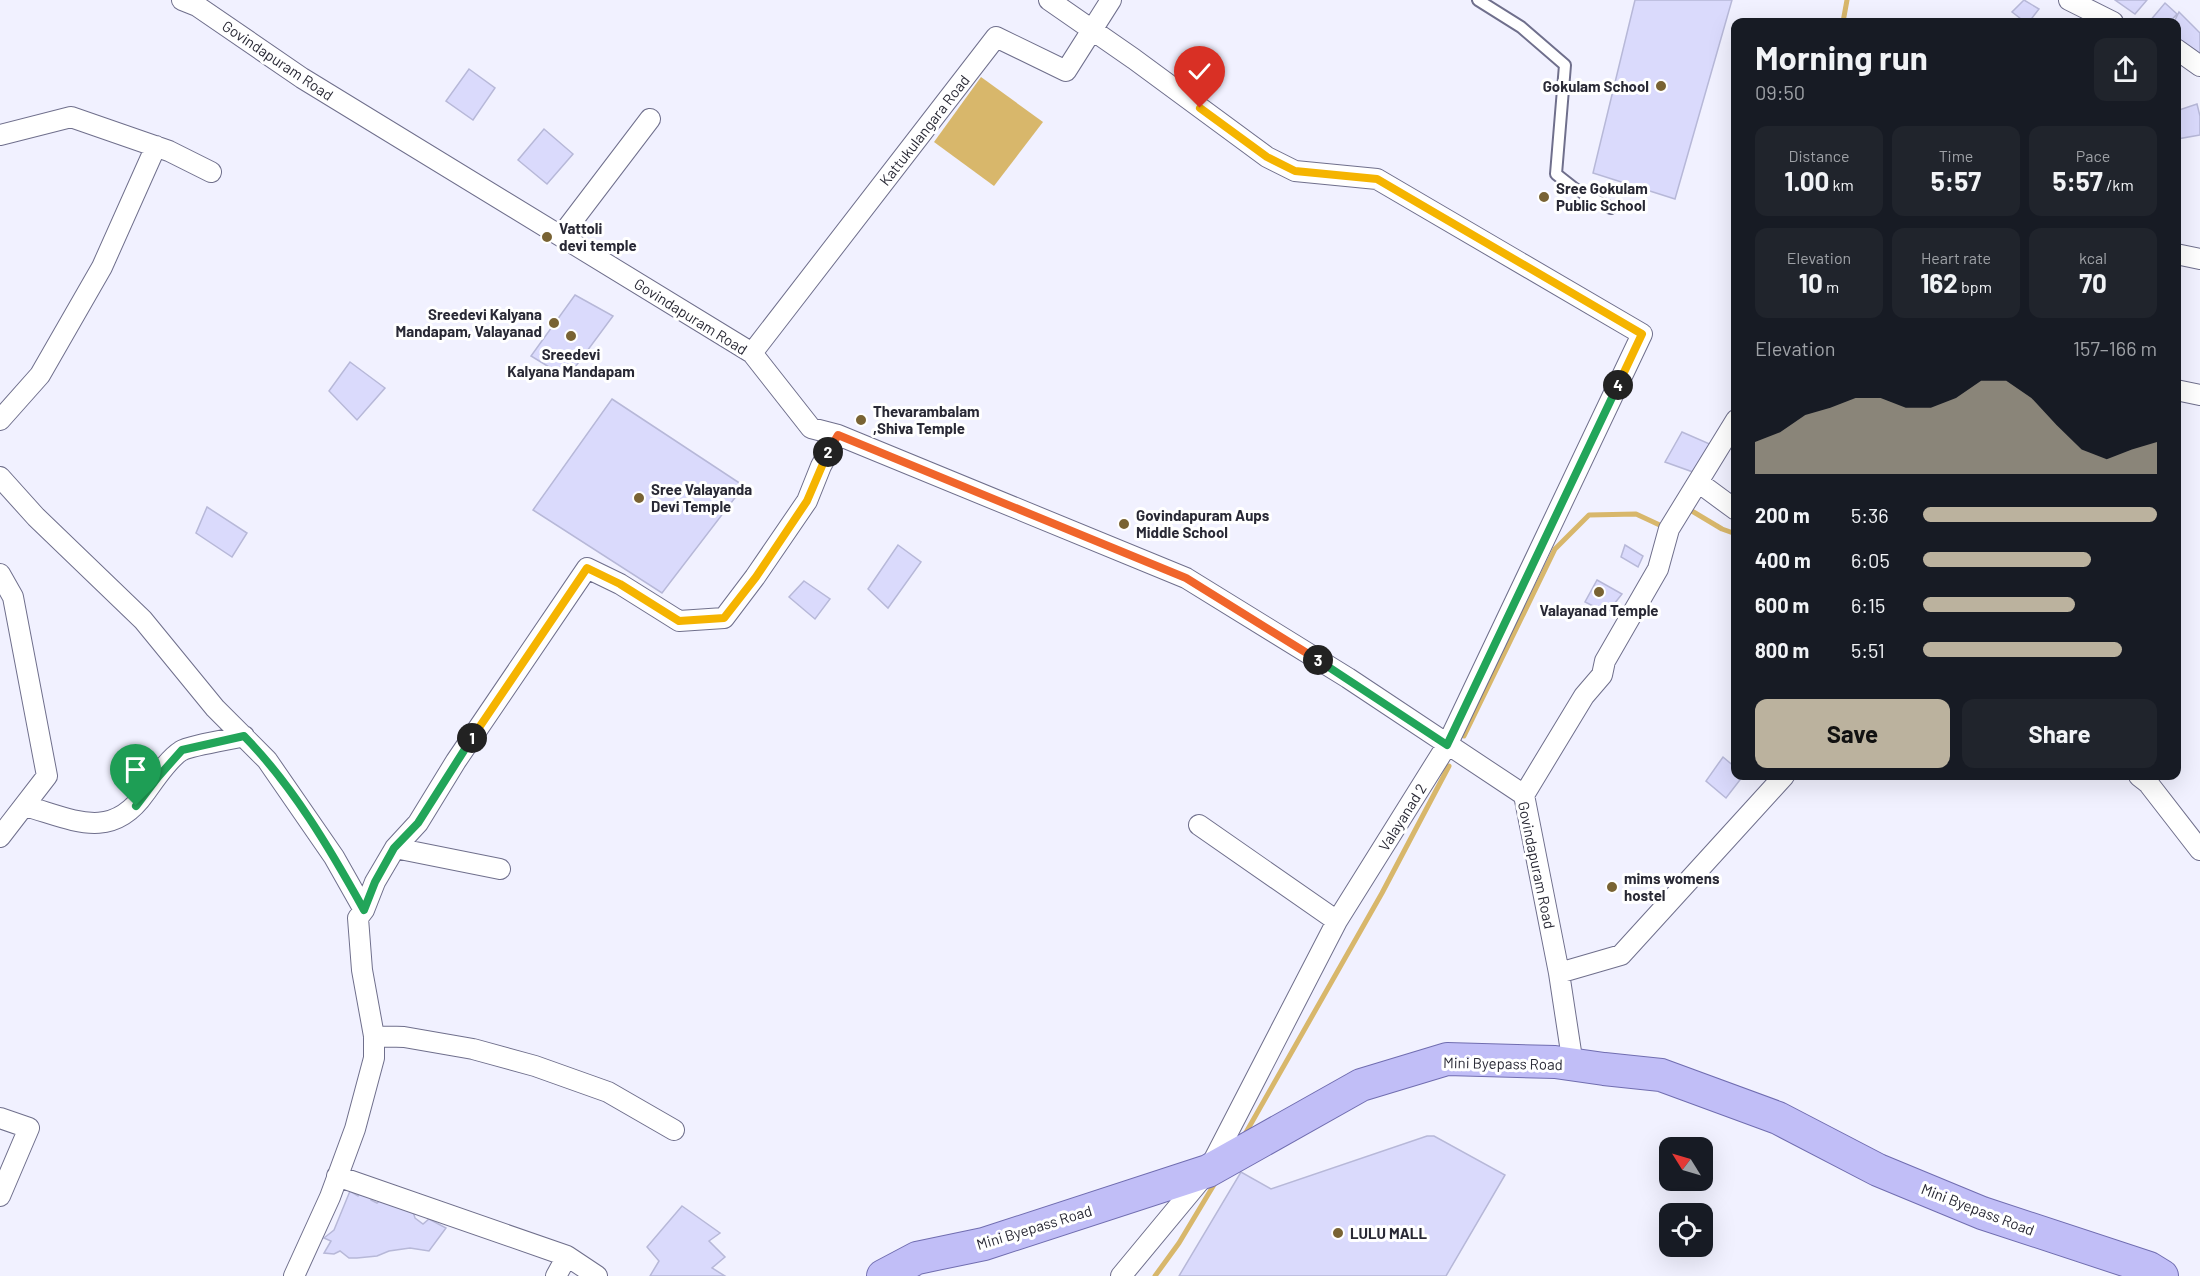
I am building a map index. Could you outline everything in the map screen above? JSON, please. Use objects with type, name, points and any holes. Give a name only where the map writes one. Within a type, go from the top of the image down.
[{"type":"main road","name":"Mini Byepass Road","points":[[883,1276],[917,1258],[984,1244],[1208,1171],[1361,1085],[1447,1059],[1555,1062],[1660,1075],[1778,1118],[1878,1170],[1982,1213],[2149,1268],[2162,1276]]},
{"type":"street","name":"Govindapuram Road","points":[[182,0],[197,6],[302,78],[752,353],[811,428],[838,435],[1186,578],[1348,678],[1524,795],[1559,973],[1573,1065]]},
{"type":"street","points":[[1048,0],[1091,31]]},
{"type":"street","name":"Kattukulangara Road","points":[[752,353],[996,37],[1066,71],[1111,0]]},
{"type":"street","points":[[2069,0],[2105,18]]},
{"type":"street","name":"Valayanad 2","points":[[1091,31],[1134,59],[1267,157],[1295,171],[1377,179],[1642,334],[1447,745],[1337,921],[1208,1171],[1121,1276]]},
{"type":"street","points":[[2181,53],[2200,66]]},
{"type":"street","points":[[0,135],[70,117],[169,151],[211,172]]},
{"type":"street","points":[[561,236],[650,119]]},
{"type":"street","points":[[0,420],[40,375],[102,267],[156,147]]},
{"type":"street","points":[[2181,255],[2200,259]]},
{"type":"street","points":[[2181,391],[2200,395]]},
{"type":"street","points":[[1524,795],[1584,696],[1602,675],[1605,661],[1658,569],[1669,529],[1731,428]]},
{"type":"street","points":[[294,1276],[355,1129],[374,1058],[374,1036],[362,970],[358,918],[394,848],[418,823],[456,761],[587,568],[620,584],[679,621],[724,618],[756,577],[807,501],[821,466],[838,435]]},
{"type":"street","points":[[0,477],[36,517],[144,620],[215,708],[267,760],[334,857],[364,910]]},
{"type":"street","points":[[1698,482],[1731,506]]},
{"type":"street","points":[[0,574],[13,597],[47,776],[0,837]]},
{"type":"street","points":[[26,806],[90,825],[114,820],[136,806],[182,750],[244,736]]},
{"type":"street","points":[[1559,973],[1621,955],[1780,780]]},
{"type":"street","points":[[2144,780],[2200,850]]},
{"type":"street","points":[[1199,825],[1337,921]]},
{"type":"street","points":[[394,848],[501,869]]},
{"type":"street","points":[[374,1036],[404,1037],[473,1049],[535,1066],[608,1092],[674,1130]]},
{"type":"street","points":[[0,1118],[29,1128],[0,1196]]},
{"type":"street","points":[[337,1176],[567,1256],[597,1276]]},
{"type":"street","points":[[556,1276],[567,1256]]},
{"type":"lane","points":[[1478,0],[1521,27],[1565,65],[1556,174],[1575,189],[1611,208]]},
{"type":"shaded area","points":[[981,77],[1043,122],[994,186],[934,142]]},
{"type":"building","name":"Gokulam School","points":[[1635,0],[1732,0],[1675,199],[1593,173]]},
{"type":"building","points":[[2024,0],[2039,9],[2032,18],[2020,18],[2012,12]]},
{"type":"building","points":[[2115,0],[2147,0],[2135,14]]},
{"type":"building","points":[[2165,3],[2177,14],[2174,18],[2152,18]]},
{"type":"building","points":[[2179,12],[2200,33],[2200,60],[2181,47],[2181,18],[2176,18]]},
{"type":"building","points":[[469,69],[495,88],[473,120],[446,101]]},
{"type":"building","points":[[2197,104],[2200,116],[2200,135],[2181,138],[2181,109]]},
{"type":"building","points":[[544,129],[573,154],[547,184],[518,160]]},
{"type":"building","name":"Sreedevi Kalyana Mandapam","points":[[575,295],[613,316],[567,378],[531,356]]},
{"type":"building","points":[[350,362],[385,388],[357,420],[329,391]]},
{"type":"building","name":"Sree Valayanda Devi Temple","points":[[612,399],[744,486],[662,593],[533,510]]},
{"type":"building","points":[[1682,432],[1712,445],[1693,472],[1665,462]]},
{"type":"building","points":[[207,507],[247,533],[232,557],[196,533]]},
{"type":"building","points":[[898,545],[921,562],[888,608],[868,589]]},
{"type":"building","points":[[1625,545],[1643,556],[1638,567],[1621,557]]},
{"type":"building","points":[[1597,580],[1622,594],[1607,613],[1585,602]]},
{"type":"building","points":[[804,581],[830,599],[815,619],[789,597]]},
{"type":"building","points":[[1723,757],[1731,764],[1731,780],[1740,780],[1726,798],[1706,781]]},
{"type":"building","name":"LULU MALL","points":[[1427,1136],[1434,1136],[1505,1175],[1446,1276],[1179,1276],[1241,1172],[1271,1189]]},
{"type":"building","points":[[363,1188],[372,1191],[371,1200],[377,1203],[382,1199],[412,1208],[415,1218],[423,1224],[429,1219],[446,1228],[429,1251],[410,1248],[357,1258],[349,1258],[340,1251],[334,1254],[324,1253],[331,1241],[324,1238],[334,1230],[350,1191],[358,1196]]},
{"type":"building","points":[[682,1206],[720,1233],[709,1241],[725,1257],[712,1268],[725,1276],[650,1276],[659,1261],[647,1247]]},
{"type":"waterway","name":"Valayanad 2","points":[[1844,18],[1847,0]]},
{"type":"waterway","name":"Valayanad 2","points":[[1687,508],[1731,532]]},
{"type":"waterway","name":"Valayanad 2","points":[[1464,736],[1555,549],[1589,515],[1636,514],[1664,527]]},
{"type":"waterway","points":[[1244,1136],[1382,893],[1449,766]]},
{"type":"waterway","points":[[1155,1276],[1179,1243],[1215,1183]]},
{"type":"place","name":"Gokulam School","points":[[1661,86]]},
{"type":"place","name":"Sree Gokulam Public School","points":[[1544,197]]},
{"type":"place","name":"Vattoli devi temple","points":[[547,237]]},
{"type":"place","name":"Sreedevi Kalyana Mandapam, Valayanad","points":[[554,323]]},
{"type":"place","name":"Sreedevi Kalyana Mandapam","points":[[571,336]]},
{"type":"place","name":"Thevarambalam ,Shiva Temple","points":[[861,420]]},
{"type":"place","name":"Sree Valayanda Devi Temple","points":[[639,498]]},
{"type":"place","name":"Govindapuram Aups Middle School","points":[[1124,524]]},
{"type":"place","name":"Valayanad Temple","points":[[1599,592]]},
{"type":"place","name":"mims womens hostel","points":[[1612,887]]},
{"type":"place","name":"LULU MALL","points":[[1338,1233]]},
{"type":"route","points":[[136,806],[182,750],[244,736],[267,760],[334,857],[364,910],[375,882],[394,848],[418,823],[456,761],[587,568],[620,584],[679,621],[724,618],[756,577],[807,501],[821,466],[838,435],[1186,578],[1348,678],[1447,745],[1642,334],[1377,179],[1295,171],[1267,157],[1200,108]]}]
